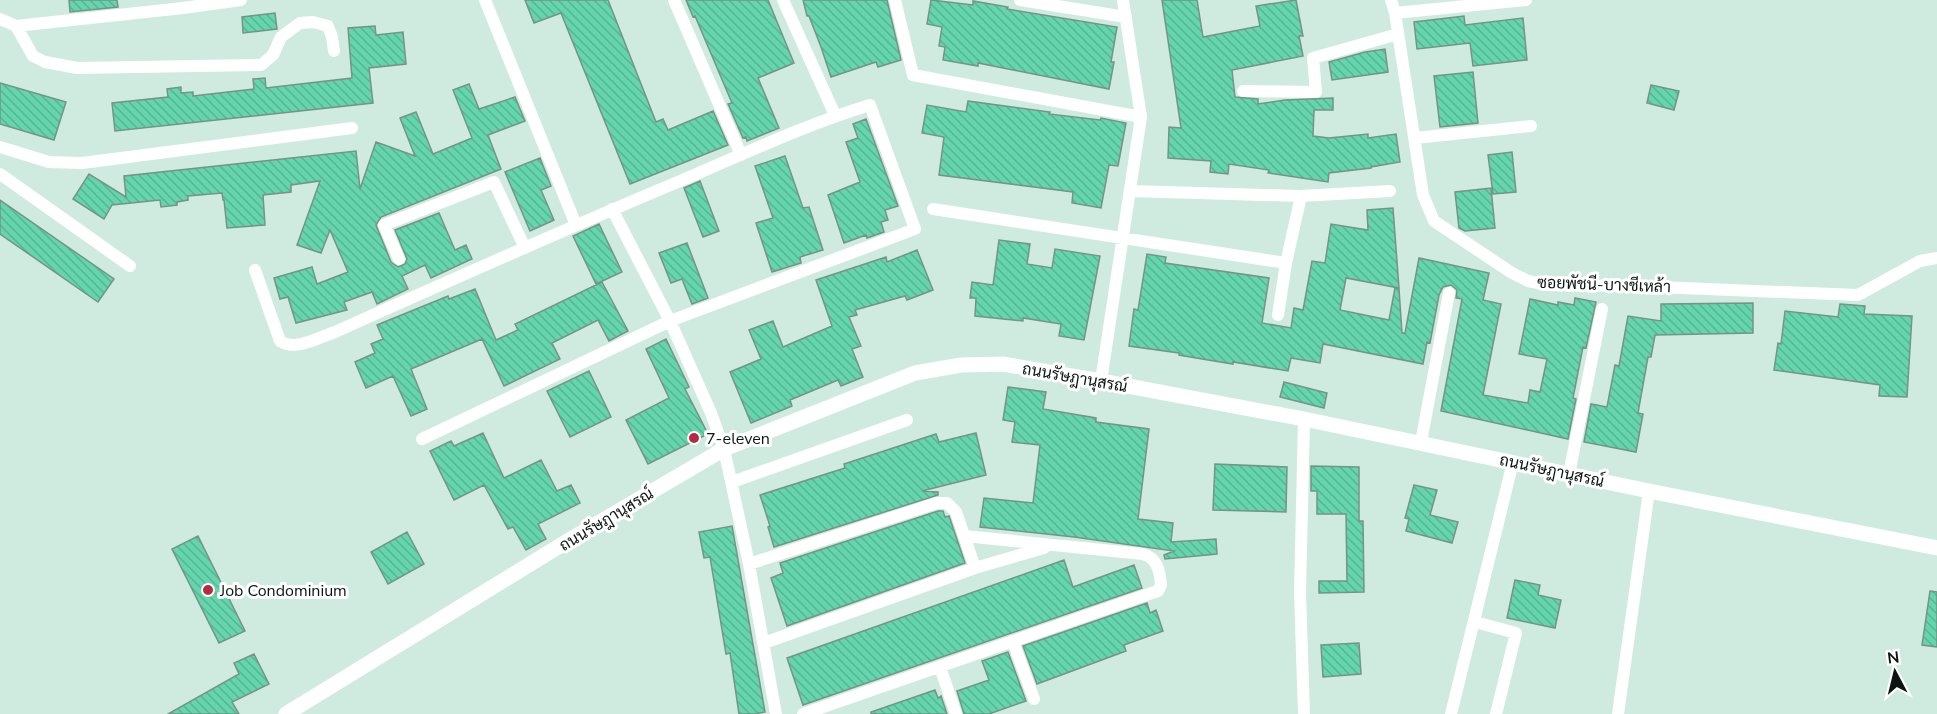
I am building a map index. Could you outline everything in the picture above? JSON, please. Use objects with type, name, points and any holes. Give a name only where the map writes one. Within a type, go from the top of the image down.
[{"type":"street","points":[[0,19],[16,26],[241,0]]},
{"type":"street","points":[[485,0],[576,225]]},
{"type":"street","points":[[674,0],[741,155]]},
{"type":"street","points":[[783,0],[835,115]]},
{"type":"street","points":[[895,0],[913,75],[1141,117]]},
{"type":"street","points":[[1020,0],[1126,16]]},
{"type":"street","points":[[1101,381],[1125,237],[1141,117],[1123,0]]},
{"type":"street","name":"ซอยพัชนี-บางชีเหล้า","points":[[1391,0],[1395,13],[1423,195],[1434,221],[1512,273],[1528,281],[1548,285],[1858,295],[1920,261],[1937,258]]},
{"type":"street","points":[[1395,13],[1526,0]]},
{"type":"street","points":[[16,26],[33,56],[45,62],[78,68],[261,65],[273,55],[281,37],[300,23],[313,22],[328,26],[334,51]]},
{"type":"street","points":[[1243,91],[1316,92],[1313,58],[1398,34]]},
{"type":"street","points":[[255,270],[280,341],[285,345],[294,346],[335,332],[612,209],[835,115],[870,105],[915,229],[670,321],[423,439]]},
{"type":"street","points":[[1415,138],[1531,126]]},
{"type":"street","points":[[0,147],[49,162],[82,163],[352,128]]},
{"type":"street","points":[[0,174],[130,266]]},
{"type":"street","points":[[399,259],[384,225],[494,182],[525,248]]},
{"type":"street","points":[[1130,191],[1301,196],[1390,191]]},
{"type":"street","points":[[1278,315],[1286,263],[1301,196]]},
{"type":"street","points":[[612,209],[670,321],[711,413],[724,449],[749,564],[776,714]]},
{"type":"street","points":[[933,209],[1286,263]]},
{"type":"street","points":[[1421,442],[1449,293]]},
{"type":"street","points":[[1569,474],[1602,309]]},
{"type":"street","name":"ถนนรัษฎานุสรณ์","points":[[286,714],[566,542],[724,449],[915,373],[961,365],[1003,364],[1304,419],[1937,548]]},
{"type":"street","points":[[1304,419],[1300,593],[1304,714]]},
{"type":"street","points":[[732,482],[908,420]]},
{"type":"street","points":[[1451,714],[1513,462]]},
{"type":"street","points":[[1618,714],[1649,491]]},
{"type":"street","points":[[749,564],[938,503],[947,503],[956,512],[975,568]]},
{"type":"street","points":[[803,714],[1146,596],[1158,591],[1161,585],[1155,560],[1143,554],[965,536]]},
{"type":"street","points":[[764,643],[975,568],[1051,546]]},
{"type":"street","points":[[1475,622],[1516,633],[1496,714]]},
{"type":"street","points":[[1013,642],[1034,699]]},
{"type":"street","points":[[939,667],[956,714]]},
{"type":"building","points":[[69,0],[117,0],[118,7],[70,12]]},
{"type":"building","points":[[525,0],[608,0],[656,122],[663,119],[668,130],[713,111],[728,145],[630,184],[561,13],[534,23]]},
{"type":"building","points":[[686,0],[768,0],[794,63],[758,78],[779,128],[747,141],[746,137],[743,138],[728,104],[732,103]]},
{"type":"building","points":[[803,0],[887,0],[901,60],[878,67],[876,62],[831,77]]},
{"type":"building","points":[[931,0],[973,5],[973,1],[1008,7],[1007,9],[1117,27],[1109,89],[978,63],[978,66],[943,60],[945,47],[939,46],[942,27],[927,24]]},
{"type":"building","points":[[1162,0],[1197,0],[1203,37],[1260,26],[1256,6],[1296,0],[1303,36],[1299,36],[1303,56],[1232,70],[1235,97],[1258,99],[1258,104],[1285,100],[1333,98],[1333,110],[1314,110],[1313,136],[1329,138],[1368,134],[1368,138],[1396,134],[1400,162],[1329,173],[1328,182],[1268,173],[1269,170],[1229,164],[1228,174],[1210,172],[1211,161],[1168,158],[1169,127],[1181,128]]},
{"type":"building","points":[[275,13],[277,29],[243,33],[242,17]]},
{"type":"building","points":[[1464,16],[1465,25],[1523,18],[1527,60],[1473,66],[1470,43],[1417,49],[1414,22]]},
{"type":"building","points":[[375,26],[376,35],[403,32],[406,64],[369,68],[373,103],[115,131],[112,103],[168,97],[167,89],[181,87],[181,93],[193,92],[193,96],[254,89],[253,79],[265,78],[266,88],[352,78],[348,28]]},
{"type":"building","points":[[1385,49],[1388,72],[1332,80],[1329,62]]},
{"type":"building","points":[[1473,72],[1478,123],[1440,127],[1434,76]]},
{"type":"building","points":[[0,83],[66,102],[54,140],[0,124]]},
{"type":"building","points":[[469,84],[479,109],[515,97],[525,121],[488,135],[501,169],[381,217],[376,225],[391,262],[398,267],[405,264],[407,259],[395,230],[439,213],[455,250],[466,245],[472,259],[431,278],[425,265],[402,276],[408,289],[377,304],[372,292],[344,302],[347,310],[296,323],[288,297],[280,299],[274,278],[312,267],[317,284],[348,272],[330,230],[321,253],[297,245],[320,181],[291,185],[291,192],[263,195],[265,225],[227,228],[222,193],[188,196],[188,200],[177,202],[177,205],[161,207],[160,200],[112,205],[104,219],[73,199],[89,174],[126,197],[124,176],[356,151],[360,189],[376,142],[415,156],[400,118],[416,112],[433,154],[472,138],[453,90]]},
{"type":"building","points":[[1651,85],[1679,91],[1674,110],[1647,103]]},
{"type":"building","points":[[968,101],[1126,123],[1118,166],[1109,165],[1101,208],[1072,203],[1073,192],[939,175],[944,137],[922,133],[927,105],[966,112]]},
{"type":"building","points":[[866,119],[898,206],[885,210],[888,220],[881,222],[884,232],[867,238],[866,235],[844,243],[828,195],[860,182],[846,142],[858,138],[853,124]]},
{"type":"building","points":[[1512,152],[1516,192],[1493,194],[1488,155]]},
{"type":"building","points":[[785,156],[803,208],[809,207],[823,250],[800,257],[801,263],[772,272],[756,223],[773,218],[755,166]]},
{"type":"building","points":[[540,158],[551,186],[541,190],[554,220],[530,231],[505,172]]},
{"type":"building","points":[[700,181],[719,231],[703,237],[684,188]]},
{"type":"building","points":[[1491,188],[1495,228],[1465,231],[1459,228],[1455,192]]},
{"type":"building","points":[[0,200],[114,279],[98,302],[0,234]]},
{"type":"building","points":[[1393,208],[1399,288],[1346,278],[1340,310],[1389,320],[1395,288],[1399,289],[1402,333],[1405,333],[1419,258],[1489,273],[1483,300],[1501,304],[1483,395],[1528,403],[1530,390],[1540,392],[1547,359],[1519,354],[1530,299],[1558,305],[1558,302],[1574,305],[1575,298],[1596,302],[1586,348],[1583,347],[1568,439],[1441,411],[1462,299],[1456,298],[1457,290],[1451,285],[1443,287],[1439,295],[1430,343],[1427,342],[1423,364],[1323,344],[1320,363],[1291,358],[1288,371],[1129,346],[1134,309],[1138,310],[1147,254],[1166,257],[1165,263],[1269,278],[1262,323],[1291,328],[1294,308],[1303,310],[1312,261],[1325,263],[1331,224],[1368,230],[1367,210]]},
{"type":"building","points":[[599,224],[622,272],[596,284],[573,236]]},
{"type":"building","points":[[999,240],[1030,244],[1027,264],[1052,268],[1055,249],[1100,256],[1084,340],[1059,336],[1061,324],[1023,318],[1023,321],[975,316],[976,298],[970,298],[972,282],[993,285]]},
{"type":"building","points":[[687,243],[708,298],[692,304],[682,279],[671,283],[659,253]]},
{"type":"building","points":[[917,250],[933,290],[907,300],[905,296],[855,310],[857,315],[849,317],[861,346],[852,349],[863,377],[841,386],[838,380],[790,400],[792,406],[751,423],[730,372],[761,359],[749,330],[773,321],[783,347],[832,326],[816,280],[886,257],[887,262]]},
{"type":"building","points":[[602,282],[628,331],[609,341],[598,320],[552,343],[560,359],[504,386],[482,339],[411,369],[427,409],[411,416],[393,376],[366,388],[355,362],[375,353],[371,344],[383,339],[377,325],[448,296],[449,299],[475,289],[496,340],[518,330],[515,324]]},
{"type":"building","points":[[1753,303],[1753,333],[1655,335],[1651,357],[1648,357],[1638,413],[1643,414],[1636,452],[1584,442],[1591,404],[1607,407],[1615,365],[1619,366],[1628,316],[1661,321],[1661,304]]},
{"type":"building","points":[[1840,304],[1865,306],[1864,314],[1912,316],[1907,397],[1879,396],[1880,385],[1774,370],[1778,343],[1781,344],[1785,311],[1838,317]]},
{"type":"building","points":[[666,339],[689,387],[685,389],[708,434],[648,464],[626,420],[669,398],[646,349]]},
{"type":"building","points":[[589,371],[611,417],[570,437],[547,391]]},
{"type":"building","points":[[1284,382],[1327,393],[1324,408],[1280,397]]},
{"type":"building","points":[[1008,387],[1046,392],[1043,409],[1096,418],[1096,422],[1149,429],[1138,519],[1173,523],[1171,542],[1216,539],[1217,554],[1165,559],[1164,555],[1174,551],[980,527],[984,498],[1033,503],[1040,445],[1012,442],[1015,422],[1003,420]]},
{"type":"building","points":[[483,433],[504,478],[541,460],[557,491],[571,485],[580,503],[538,524],[546,539],[526,550],[513,527],[508,529],[484,485],[454,500],[430,451],[451,441],[454,446]]},
{"type":"building","points":[[976,433],[986,475],[922,491],[938,492],[938,495],[774,547],[760,495],[845,468],[844,464],[936,434],[939,442]]},
{"type":"building","points":[[1215,464],[1287,467],[1286,512],[1213,510]]},
{"type":"building","points":[[1311,466],[1359,467],[1359,521],[1363,521],[1364,592],[1319,593],[1319,581],[1347,581],[1346,514],[1317,514],[1317,491],[1311,491]]},
{"type":"building","points":[[1414,485],[1437,490],[1430,515],[1458,522],[1452,543],[1406,531],[1409,519],[1405,518]]},
{"type":"building","points":[[943,511],[945,517],[949,516],[965,563],[787,626],[771,578],[783,573],[780,563]]},
{"type":"building","points":[[732,526],[765,712],[754,714],[739,714],[730,653],[726,654],[710,557],[704,558],[699,532]]},
{"type":"building","points":[[407,532],[424,564],[388,584],[371,552]]},
{"type":"building","name":"Job Condominium","points":[[198,536],[245,631],[219,643],[172,549]]},
{"type":"building","points":[[1064,560],[1073,587],[1134,565],[1142,588],[803,705],[787,658]]},
{"type":"building","points":[[1515,580],[1540,585],[1538,595],[1561,600],[1555,628],[1507,618]]},
{"type":"building","points":[[1930,591],[1937,592],[1937,647],[1922,645]]},
{"type":"building","points":[[1147,603],[1150,613],[1156,610],[1163,631],[1124,645],[1126,651],[1037,684],[1023,646]]},
{"type":"building","points":[[1359,643],[1361,674],[1323,677],[1321,645]]},
{"type":"building","points":[[1008,652],[1026,701],[989,714],[964,714],[957,691],[989,680],[982,661]]},
{"type":"building","points":[[254,654],[269,684],[232,702],[239,714],[168,714],[239,674],[234,663]]},
{"type":"building","points":[[935,690],[938,698],[941,696],[947,714],[871,714],[871,712]]},
{"type":"place","name":"7-eleven","points":[[694,438]]},
{"type":"place","name":"Job Condominium","points":[[208,590]]}]
